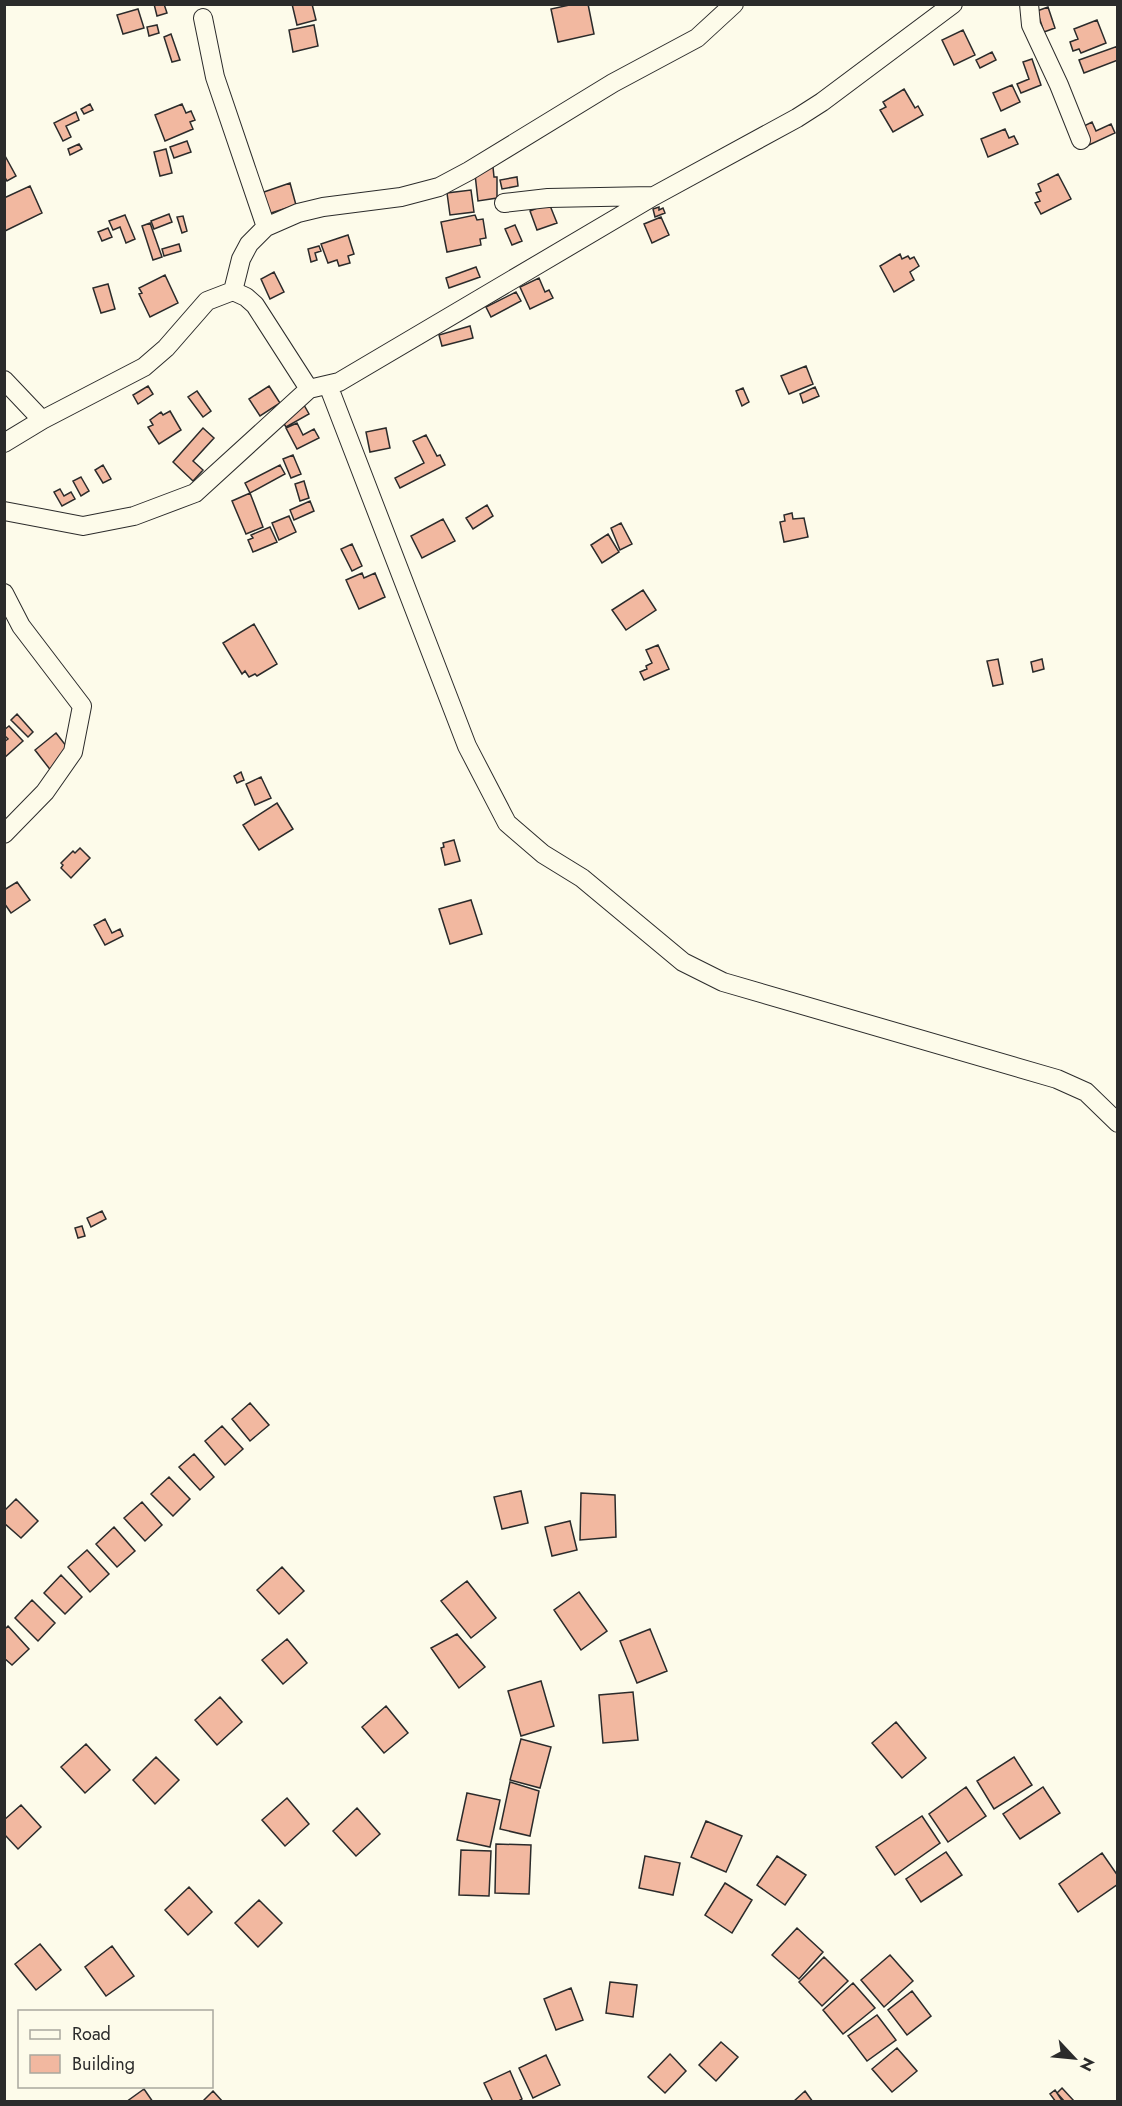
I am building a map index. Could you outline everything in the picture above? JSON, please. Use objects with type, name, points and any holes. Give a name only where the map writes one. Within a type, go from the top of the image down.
[{"type":"street","points":[[233,291],[241,259],[249,244],[266,227],[298,213],[323,207],[401,197],[439,187],[614,83],[697,38],[734,4]]},
{"type":"street","points":[[4,511],[83,526],[134,516],[195,493],[309,389],[339,382],[654,196],[814,107],[952,4]]},
{"type":"street","points":[[1029,4],[1031,25],[1082,140]]},
{"type":"street","points":[[203,18],[215,76],[266,227]]},
{"type":"street","points":[[504,203],[548,198],[654,196]]},
{"type":"street","points":[[4,443],[42,420],[144,367],[166,348],[207,301],[233,291],[246,297],[255,305],[309,389]]},
{"type":"street","points":[[4,380],[42,420]]},
{"type":"street","points":[[328,385],[467,746],[507,823],[543,854],[582,878],[683,962],[723,982],[1057,1079],[1086,1092],[1118,1123]]},
{"type":"street","points":[[4,593],[21,626],[82,706],[73,752],[45,792],[4,834]]},
{"type":"building","points":[[154,4],[164,4],[167,13],[157,16]]},
{"type":"building","points":[[292,4],[312,4],[316,20],[297,25]]},
{"type":"building","points":[[574,4],[588,4],[594,34],[558,42],[551,9]]},
{"type":"building","points":[[1048,7],[1055,28],[1044,32],[1037,11]]},
{"type":"building","points":[[138,9],[144,28],[123,34],[117,15]]},
{"type":"building","points":[[1097,20],[1106,43],[1081,53],[1079,49],[1073,51],[1070,42],[1078,39],[1074,29]]},
{"type":"building","points":[[157,25],[159,33],[149,36],[147,27]]},
{"type":"building","points":[[314,25],[318,46],[293,52],[289,30]]},
{"type":"building","points":[[963,30],[975,55],[954,65],[942,40]]},
{"type":"building","points":[[171,34],[180,60],[172,62],[164,37]]},
{"type":"building","points":[[1118,46],[1118,60],[1084,73],[1079,60]]},
{"type":"building","points":[[992,52],[996,60],[980,68],[976,60]]},
{"type":"building","points":[[1032,59],[1041,85],[1021,93],[1017,84],[1029,79],[1023,62]]},
{"type":"building","points":[[1012,85],[1020,102],[1001,111],[993,93]]},
{"type":"building","points":[[904,89],[915,108],[918,106],[923,115],[893,132],[880,110],[886,107],[883,102]]},
{"type":"building","points":[[90,104],[93,110],[84,114],[81,109]]},
{"type":"building","points":[[182,104],[186,113],[191,111],[195,120],[190,122],[193,129],[165,141],[155,115]]},
{"type":"building","points":[[76,112],[79,120],[66,126],[71,137],[63,141],[54,123]]},
{"type":"building","points":[[1092,122],[1096,131],[1111,124],[1115,133],[1089,145],[1080,128]]},
{"type":"building","points":[[1005,129],[1009,138],[1014,136],[1018,144],[988,157],[981,139]]},
{"type":"building","points":[[187,141],[191,152],[174,158],[170,147]]},
{"type":"building","points":[[79,144],[82,149],[70,155],[68,149]]},
{"type":"building","points":[[166,149],[172,173],[160,176],[154,152]]},
{"type":"building","points":[[4,154],[16,176],[7,181],[4,176]]},
{"type":"building","points":[[493,167],[494,177],[497,177],[497,198],[478,201],[475,174],[481,169]]},
{"type":"building","points":[[1058,174],[1071,199],[1041,214],[1035,203],[1040,201],[1036,193],[1041,191],[1038,184]]},
{"type":"building","points":[[517,177],[518,186],[502,189],[500,180]]},
{"type":"building","points":[[290,183],[296,205],[268,214],[261,193]]},
{"type":"building","points":[[30,186],[42,213],[5,231],[4,198]]},
{"type":"building","points":[[471,190],[474,212],[450,215],[447,193]]},
{"type":"building","points":[[549,203],[557,223],[537,230],[530,211]]},
{"type":"building","points":[[659,207],[659,210],[663,208],[665,213],[655,217],[653,209]]},
{"type":"building","points":[[169,214],[172,222],[154,229],[151,221]]},
{"type":"building","points":[[125,215],[135,239],[126,243],[120,227],[113,230],[109,221]]},
{"type":"building","points":[[475,215],[477,220],[483,219],[486,238],[480,239],[481,245],[447,252],[441,222]]},
{"type":"building","points":[[183,216],[187,231],[182,233],[177,217]]},
{"type":"building","points":[[661,217],[669,235],[652,243],[644,224]]},
{"type":"building","points":[[150,223],[162,257],[153,260],[142,226]]},
{"type":"building","points":[[515,225],[522,241],[512,245],[505,229]]},
{"type":"building","points":[[108,228],[112,237],[102,241],[98,232]]},
{"type":"building","points":[[348,235],[354,254],[348,256],[350,263],[339,266],[337,260],[328,263],[321,244]]},
{"type":"building","points":[[179,244],[181,251],[164,256],[162,249]]},
{"type":"building","points":[[319,246],[321,251],[315,253],[317,260],[311,262],[308,249]]},
{"type":"building","points":[[900,254],[902,259],[908,256],[910,259],[914,257],[919,266],[910,272],[914,280],[894,292],[880,266]]},
{"type":"building","points":[[476,267],[480,277],[449,288],[446,278]]},
{"type":"building","points":[[274,272],[284,292],[270,299],[261,279]]},
{"type":"building","points":[[165,275],[178,303],[150,317],[139,294],[142,293],[139,288]]},
{"type":"building","points":[[539,278],[545,292],[549,290],[553,298],[530,309],[520,287]]},
{"type":"building","points":[[108,284],[115,309],[101,313],[93,288]]},
{"type":"building","points":[[516,292],[521,301],[491,317],[486,307]]},
{"type":"building","points":[[470,326],[473,338],[442,346],[439,335]]},
{"type":"building","points":[[806,366],[813,384],[789,394],[781,376]]},
{"type":"building","points":[[148,386],[153,394],[138,404],[133,395]]},
{"type":"building","points":[[269,386],[280,403],[260,416],[249,399]]},
{"type":"building","points":[[815,387],[819,396],[803,403],[800,394]]},
{"type":"building","points":[[743,388],[749,402],[742,406],[736,391]]},
{"type":"building","points":[[197,391],[211,411],[203,417],[188,397]]},
{"type":"building","points":[[304,405],[309,414],[286,427],[281,419]]},
{"type":"building","points":[[170,411],[181,430],[159,444],[148,427],[153,425],[150,420],[161,412],[163,415]]},
{"type":"building","points":[[297,423],[303,435],[314,429],[319,438],[297,449],[286,428]]},
{"type":"building","points":[[203,428],[214,438],[193,461],[203,470],[193,481],[173,462]]},
{"type":"building","points":[[386,428],[390,448],[370,452],[366,432]]},
{"type":"building","points":[[426,435],[437,456],[440,455],[445,465],[400,488],[395,478],[424,463],[413,441]]},
{"type":"building","points":[[293,455],[301,474],[291,478],[283,459]]},
{"type":"building","points":[[103,465],[111,479],[103,483],[95,470]]},
{"type":"building","points":[[280,465],[285,474],[250,493],[245,483]]},
{"type":"building","points":[[81,477],[89,491],[81,496],[73,481]]},
{"type":"building","points":[[304,481],[309,498],[300,501],[295,484]]},
{"type":"building","points":[[60,489],[64,496],[71,492],[75,499],[62,506],[54,492]]},
{"type":"building","points":[[250,493],[263,527],[246,534],[232,501]]},
{"type":"building","points":[[310,501],[314,511],[294,520],[290,510]]},
{"type":"building","points":[[487,505],[493,516],[473,529],[466,518]]},
{"type":"building","points":[[792,513],[793,519],[804,518],[808,537],[784,542],[780,522],[785,521],[784,515]]},
{"type":"building","points":[[289,516],[296,532],[279,540],[272,523]]},
{"type":"building","points":[[443,519],[455,541],[422,558],[411,536]]},
{"type":"building","points":[[621,523],[632,544],[620,550],[611,528]]},
{"type":"building","points":[[270,527],[277,542],[253,552],[248,540],[253,538],[251,535]]},
{"type":"building","points":[[608,534],[619,552],[602,563],[591,545]]},
{"type":"building","points":[[352,544],[362,566],[352,571],[341,549]]},
{"type":"building","points":[[362,573],[364,578],[375,573],[385,597],[359,609],[346,580]]},
{"type":"building","points":[[643,590],[656,610],[626,630],[612,610]]},
{"type":"building","points":[[254,624],[277,664],[257,676],[255,674],[249,677],[245,671],[242,674],[223,643]]},
{"type":"building","points":[[658,645],[669,669],[644,680],[640,672],[652,663],[646,650]]},
{"type":"building","points":[[998,659],[1003,684],[993,686],[987,661]]},
{"type":"building","points":[[1042,659],[1044,669],[1033,672],[1031,662]]},
{"type":"building","points":[[17,714],[33,732],[28,737],[11,720]]},
{"type":"building","points":[[9,726],[23,741],[4,758],[4,742],[8,739],[4,735],[4,730]]},
{"type":"building","points":[[56,733],[67,747],[52,772],[35,750]]},
{"type":"building","points":[[241,772],[244,780],[237,783],[234,776]]},
{"type":"building","points":[[261,777],[271,798],[255,805],[246,784]]},
{"type":"building","points":[[277,803],[293,829],[259,850],[243,825]]},
{"type":"building","points":[[454,840],[460,861],[445,865],[441,848],[444,847],[443,843]]},
{"type":"building","points":[[80,848],[90,858],[71,878],[61,868],[63,865],[61,863],[73,851],[75,853]]},
{"type":"building","points":[[17,882],[30,900],[11,913],[4,903],[4,890]]},
{"type":"building","points":[[471,900],[482,934],[450,944],[439,909]]},
{"type":"building","points":[[105,919],[112,933],[120,929],[123,936],[105,945],[94,925]]},
{"type":"building","points":[[102,1211],[106,1219],[91,1227],[87,1218]]},
{"type":"building","points":[[82,1226],[85,1236],[78,1238],[75,1228]]},
{"type":"building","points":[[250,1403],[269,1425],[250,1441],[232,1419]]},
{"type":"building","points":[[222,1426],[243,1449],[225,1465],[205,1441]]},
{"type":"building","points":[[194,1454],[214,1477],[200,1490],[179,1467]]},
{"type":"building","points":[[169,1477],[190,1499],[173,1516],[151,1494]]},
{"type":"building","points":[[521,1491],[528,1523],[502,1529],[494,1497]]},
{"type":"building","points":[[581,1493],[615,1495],[616,1537],[580,1540]]},
{"type":"building","points":[[16,1499],[38,1521],[21,1538],[4,1523],[4,1511]]},
{"type":"building","points":[[142,1502],[162,1525],[145,1541],[124,1518]]},
{"type":"building","points":[[570,1521],[577,1550],[552,1556],[545,1527]]},
{"type":"building","points":[[114,1527],[135,1551],[117,1567],[96,1544]]},
{"type":"building","points":[[87,1550],[109,1574],[90,1592],[68,1567]]},
{"type":"building","points":[[282,1567],[304,1591],[279,1614],[257,1590]]},
{"type":"building","points":[[61,1575],[82,1597],[65,1614],[44,1593]]},
{"type":"building","points":[[467,1581],[496,1618],[471,1638],[441,1601]]},
{"type":"building","points":[[579,1592],[607,1631],[581,1650],[554,1610]]},
{"type":"building","points":[[32,1600],[55,1623],[38,1641],[15,1618]]},
{"type":"building","points":[[8,1626],[29,1649],[12,1665],[4,1658],[4,1630]]},
{"type":"building","points":[[650,1629],[667,1671],[637,1683],[620,1641]]},
{"type":"building","points":[[457,1634],[485,1667],[459,1688],[431,1648]]},
{"type":"building","points":[[287,1639],[307,1663],[283,1684],[262,1660]]},
{"type":"building","points":[[541,1681],[554,1726],[521,1736],[508,1691]]},
{"type":"building","points":[[633,1692],[638,1740],[603,1743],[599,1695]]},
{"type":"building","points":[[220,1697],[242,1722],[217,1745],[195,1720]]},
{"type":"building","points":[[386,1706],[408,1733],[384,1753],[362,1727]]},
{"type":"building","points":[[896,1722],[926,1758],[902,1778],[872,1743]]},
{"type":"building","points":[[521,1739],[551,1747],[540,1788],[510,1780]]},
{"type":"building","points":[[86,1744],[110,1770],[85,1793],[61,1767]]},
{"type":"building","points":[[156,1757],[179,1780],[155,1804],[133,1780]]},
{"type":"building","points":[[1014,1757],[1032,1785],[994,1809],[977,1781]]},
{"type":"building","points":[[510,1782],[539,1791],[530,1836],[500,1829]]},
{"type":"building","points":[[966,1787],[986,1816],[948,1842],[929,1814]]},
{"type":"building","points":[[1043,1787],[1060,1813],[1020,1839],[1003,1814]]},
{"type":"building","points":[[467,1793],[500,1800],[490,1847],[457,1840]]},
{"type":"building","points":[[287,1798],[309,1824],[285,1846],[262,1820]]},
{"type":"building","points":[[21,1805],[41,1827],[18,1849],[4,1834],[4,1820]]},
{"type":"building","points":[[357,1808],[380,1834],[356,1856],[333,1831]]},
{"type":"building","points":[[922,1816],[940,1843],[895,1875],[876,1847]]},
{"type":"building","points":[[706,1821],[742,1836],[726,1872],[691,1857]]},
{"type":"building","points":[[496,1844],[531,1845],[529,1894],[495,1893]]},
{"type":"building","points":[[461,1850],[491,1851],[489,1896],[459,1895]]},
{"type":"building","points":[[946,1852],[962,1875],[921,1902],[906,1879]]},
{"type":"building","points":[[1102,1853],[1118,1876],[1118,1884],[1078,1912],[1059,1884]]},
{"type":"building","points":[[645,1856],[680,1863],[673,1895],[639,1888]]},
{"type":"building","points":[[777,1856],[806,1875],[785,1905],[757,1885]]},
{"type":"building","points":[[725,1883],[752,1900],[732,1933],[705,1915]]},
{"type":"building","points":[[189,1887],[212,1912],[188,1935],[165,1910]]},
{"type":"building","points":[[259,1900],[282,1923],[258,1947],[235,1923]]},
{"type":"building","points":[[797,1928],[823,1952],[799,1979],[772,1955]]},
{"type":"building","points":[[40,1944],[61,1970],[36,1990],[15,1964]]},
{"type":"building","points":[[112,1946],[134,1976],[106,1996],[85,1967]]},
{"type":"building","points":[[890,1955],[913,1981],[884,2007],[861,1980]]},
{"type":"building","points":[[824,1957],[848,1981],[822,2006],[799,1982]]},
{"type":"building","points":[[610,1982],[637,1985],[633,2017],[606,2013]]},
{"type":"building","points":[[853,1983],[875,2008],[843,2034],[823,2010]]},
{"type":"building","points":[[571,1988],[583,2020],[556,2030],[544,1999]]},
{"type":"building","points":[[912,1991],[931,2016],[907,2035],[888,2010]]},
{"type":"building","points":[[877,2015],[896,2040],[867,2061],[848,2036]]},
{"type":"building","points":[[721,2042],[738,2057],[716,2081],[699,2065]]},
{"type":"building","points":[[897,2048],[917,2071],[892,2092],[872,2069]]},
{"type":"building","points":[[670,2054],[686,2071],[665,2093],[648,2077]]},
{"type":"building","points":[[546,2055],[560,2085],[533,2098],[519,2068]]},
{"type":"building","points":[[510,2071],[522,2099],[517,2102],[493,2102],[484,2083]]},
{"type":"building","points":[[1062,2088],[1074,2102],[1065,2102],[1057,2093]]},
{"type":"building","points":[[144,2089],[153,2102],[126,2102]]},
{"type":"building","points":[[1055,2090],[1063,2102],[1056,2102],[1050,2094]]},
{"type":"building","points":[[213,2091],[223,2102],[202,2102]]},
{"type":"building","points":[[805,2091],[813,2102],[793,2102]]}]
